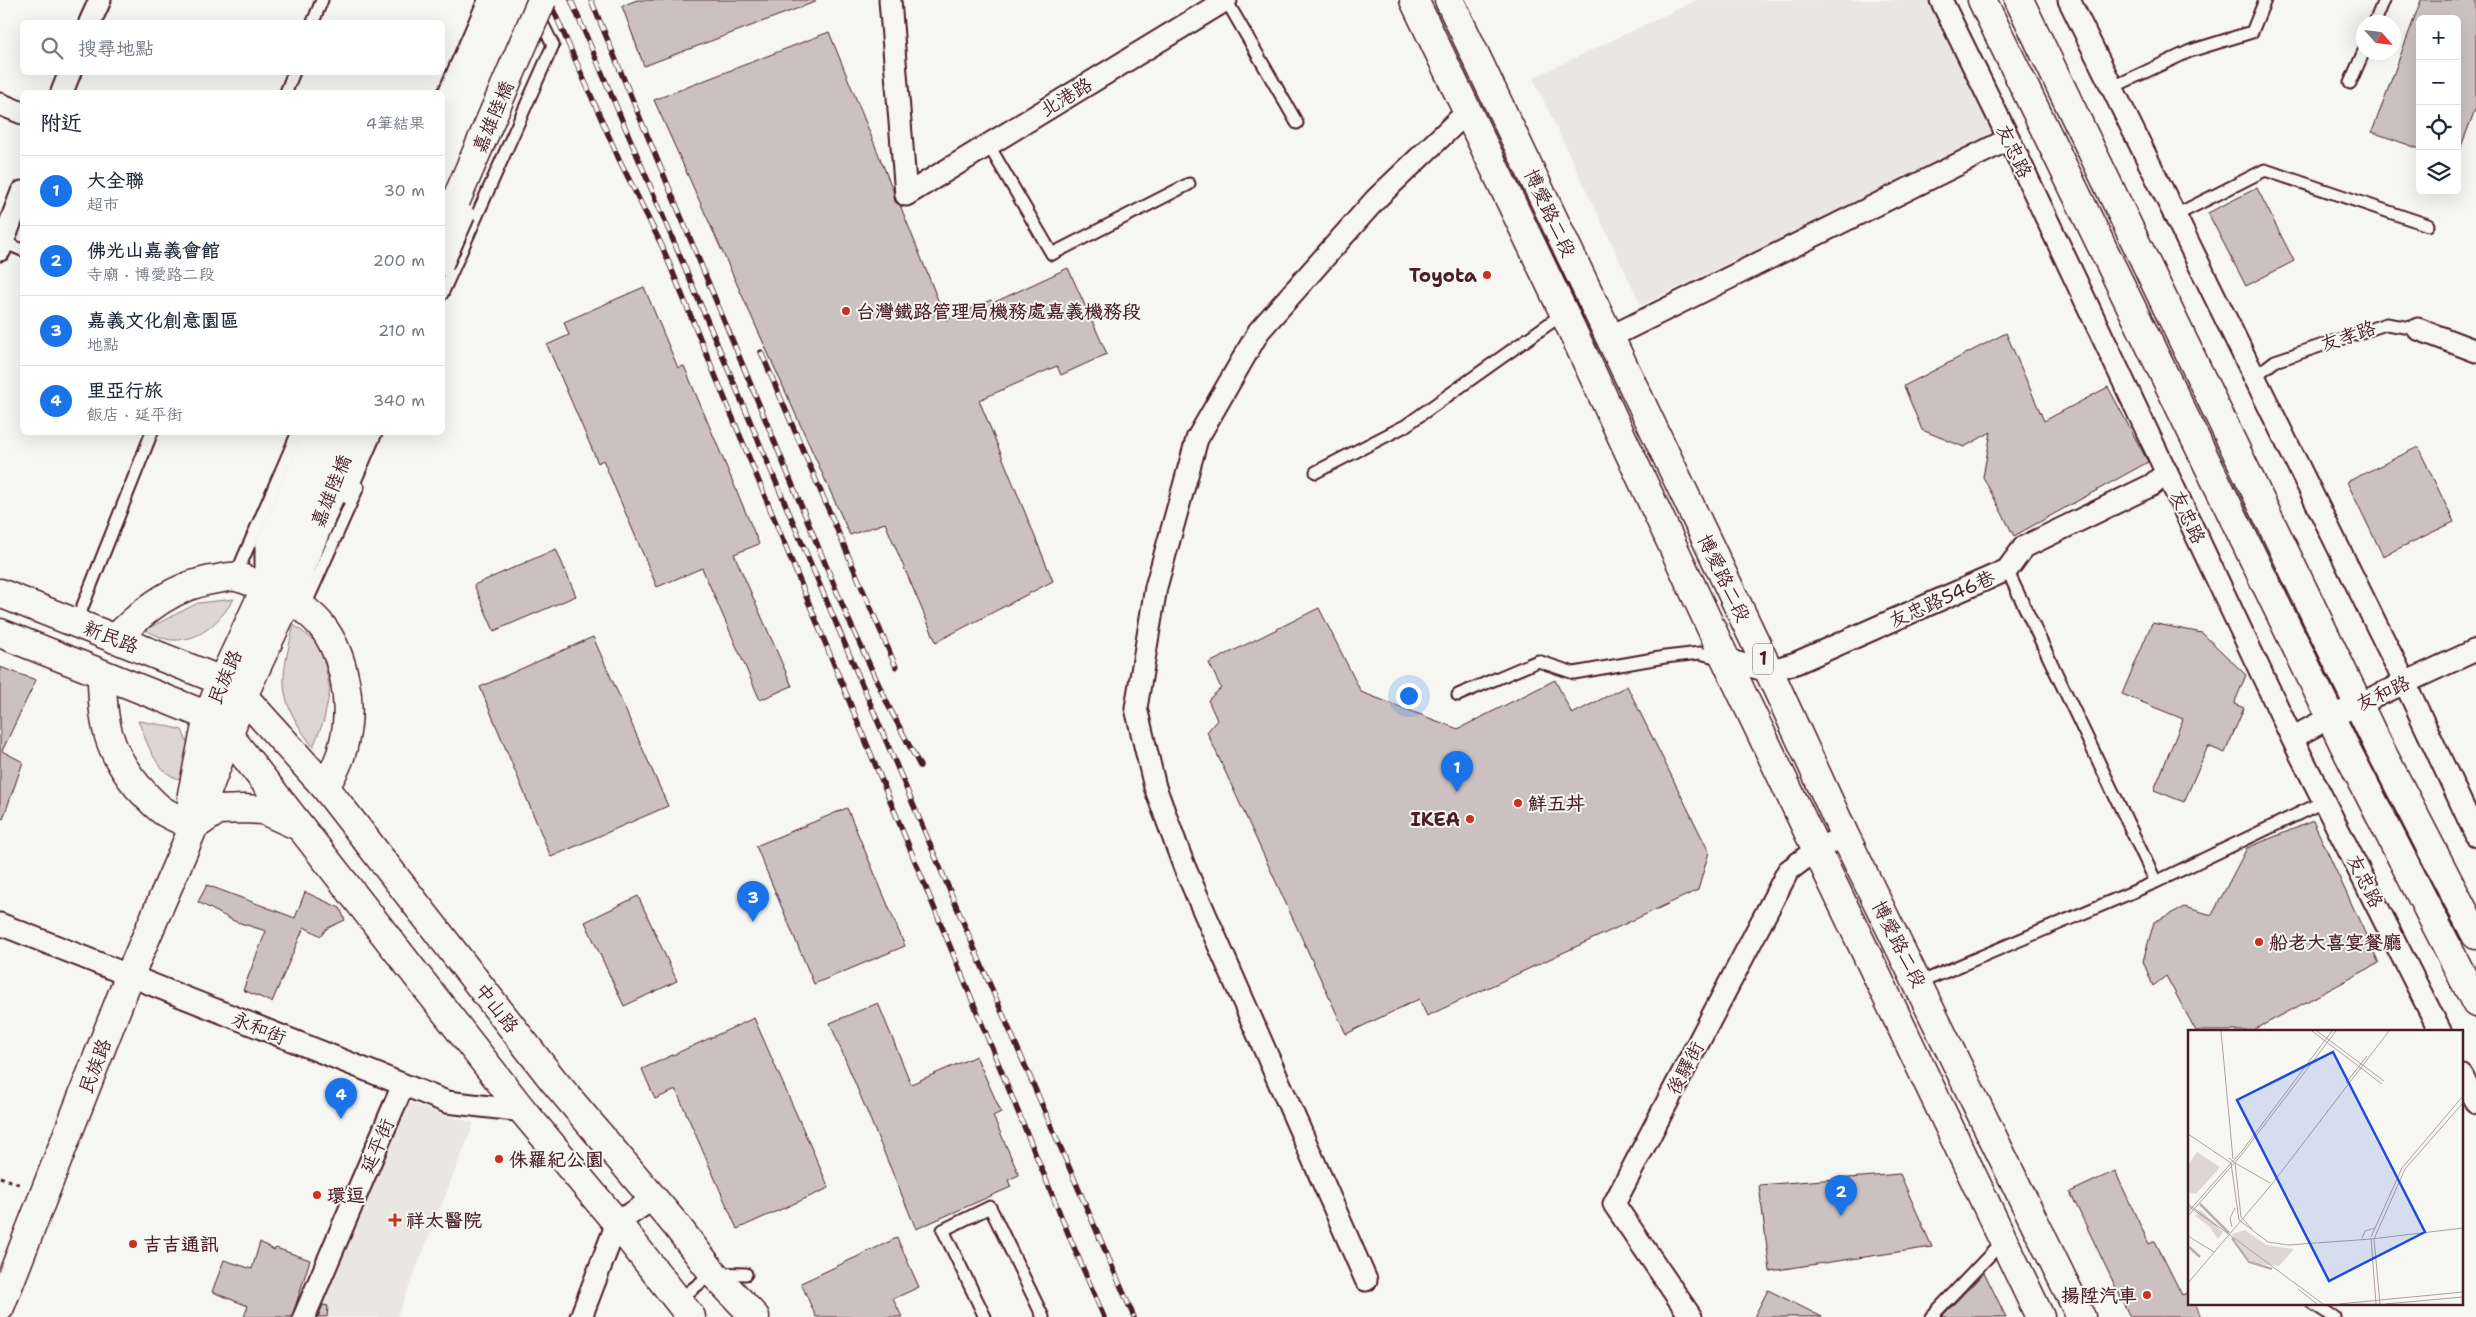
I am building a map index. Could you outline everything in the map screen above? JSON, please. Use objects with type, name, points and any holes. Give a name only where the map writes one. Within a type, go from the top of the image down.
[{"type":"main road","name":"嘉雄陸橋","points":[[445,171],[518,0]]},
{"type":"main road","name":"嘉雄陸橋","points":[[445,226],[542,0]]},
{"type":"main road","name":"博愛路二段","points":[[1414,0],[1564,313],[1726,660],[2040,1317]]},
{"type":"main road","name":"博愛路二段","points":[[1449,0],[1608,338],[1769,671],[1845,836],[1919,983],[2081,1317]]},
{"type":"main road","name":"友忠路","points":[[1982,0],[2331,717],[2476,1003]]},
{"type":"main road","points":[[2019,0],[2360,704],[2378,745],[2476,935]]},
{"type":"main road","name":"嘉雄陸橋","points":[[293,549],[329,435]]},
{"type":"main road","name":"嘉雄陸橋","points":[[293,549],[353,435]]},
{"type":"main road","name":"民族路","points":[[0,1307],[129,977],[194,826],[230,737],[244,696],[286,598],[293,549]]},
{"type":"main road","points":[[115,639],[141,613],[165,596],[209,580],[234,577],[286,598],[321,625],[342,669],[345,683],[347,714],[345,741],[336,768],[324,787]]},
{"type":"main road","name":"新民路","points":[[0,593],[222,681],[244,696]]},
{"type":"main road","name":"民族路","points":[[194,826],[192,794],[208,716],[222,681],[286,598]]},
{"type":"main road","name":"新民路","points":[[0,633],[208,716]]},
{"type":"main road","points":[[102,674],[105,724],[112,749],[124,771],[152,803],[163,811],[194,826],[218,810],[244,809],[263,810],[300,827]]},
{"type":"main road","name":"中山路","points":[[244,696],[324,787],[563,1092],[654,1198],[713,1273],[755,1317]]},
{"type":"main road","points":[[208,716],[230,737],[523,1111],[617,1223],[684,1309]]},
{"type":"main road","points":[[523,1111],[563,1092]]},
{"type":"street","points":[[91,20],[100,0]]},
{"type":"street","points":[[445,128],[500,0]]},
{"type":"street","points":[[445,258],[556,0]]},
{"type":"street","name":"北港路","points":[[890,0],[906,195],[1226,0]]},
{"type":"street","name":"友忠路","points":[[1941,0],[2009,139],[2292,738],[2440,1030]]},
{"type":"street","points":[[2069,0],[2405,683],[2476,835]]},
{"type":"street","points":[[63,90],[69,75]]},
{"type":"street","points":[[0,104],[20,112]]},
{"type":"street","points":[[1366,1280],[1184,866],[1155,787],[1136,708],[1156,587],[1197,439],[1259,330],[1376,199],[1467,112]]},
{"type":"street","points":[[1608,338],[2009,139]]},
{"type":"street","points":[[9,247],[20,200]]},
{"type":"street","name":"友孝路","points":[[2418,329],[2476,351]]},
{"type":"street","points":[[286,598],[313,435]]},
{"type":"street","points":[[293,549],[368,435]]},
{"type":"street","name":"友忠路546巷","points":[[1769,671],[1796,663],[2007,570],[2024,548],[2152,485],[2166,472]]},
{"type":"street","name":"友和路","points":[[2292,738],[2331,717],[2476,650]]},
{"type":"street","points":[[1726,660],[1769,671]]},
{"type":"street","name":"後驛街","points":[[1691,1317],[1614,1204],[1788,871],[1816,849],[1845,836]]},
{"type":"street","name":"永和街","points":[[0,924],[446,1102],[523,1111]]},
{"type":"street","points":[[2464,1078],[2475,1097]]},
{"type":"street","name":"延平街","points":[[304,1317],[403,1085]]},
{"type":"street","points":[[581,1317],[617,1223],[654,1198]]},
{"type":"street","points":[[0,1315],[6,1317]]},
{"type":"lane","points":[[314,20],[322,0]]},
{"type":"lane","points":[[445,90],[484,0]]},
{"type":"lane","points":[[445,287],[553,45],[530,0]]},
{"type":"lane","points":[[1226,0],[1297,123]]},
{"type":"lane","points":[[2112,87],[2190,50],[2252,32],[2265,0]]},
{"type":"lane","points":[[2378,15],[2384,0]]},
{"type":"lane","points":[[2350,83],[2360,60]]},
{"type":"lane","points":[[287,90],[293,75]]},
{"type":"lane","points":[[988,144],[1052,254],[1189,184]]},
{"type":"lane","points":[[2174,216],[2265,170],[2428,225]]},
{"type":"lane","points":[[1316,472],[1404,426],[1564,313]]},
{"type":"lane","name":"友孝路","points":[[2254,377],[2275,361],[2386,324],[2418,329]]},
{"type":"lane","points":[[76,623],[151,435]]},
{"type":"lane","points":[[234,577],[297,435]]},
{"type":"lane","points":[[286,598],[380,435]]},
{"type":"lane","points":[[2007,570],[2156,882]]},
{"type":"lane","points":[[1458,695],[1538,660],[1574,673],[1665,657],[1700,653],[1726,660]]},
{"type":"lane","points":[[1919,983],[2156,882],[2325,801]]},
{"type":"lane","points":[[985,1317],[943,1230],[990,1207],[1043,1317]]},
{"type":"lane","points":[[1931,1317],[2004,1240]]},
{"type":"lane","points":[[684,1309],[713,1273],[746,1274]]},
{"type":"lane","points":[[2314,1304],[2334,1317]]},
{"type":"shaded area","points":[[1697,0],[1936,0],[1999,134],[1641,305],[1533,78]]},
{"type":"shaded area","points":[[234,599],[217,621],[194,637],[171,640],[145,630],[198,603]]},
{"type":"shaded area","points":[[294,625],[321,646],[330,690],[324,720],[313,747],[292,715],[284,689],[286,661]]},
{"type":"shaded area","points":[[138,721],[182,730],[189,747],[186,780],[176,778],[161,767],[150,750]]},
{"type":"shaded area","name":"祥太醫院","points":[[404,1102],[474,1123],[397,1317],[313,1317]]},
{"type":"building","points":[[637,0],[815,0],[815,2],[644,66],[622,6]]},
{"type":"building","points":[[2421,0],[2476,0],[2476,107],[2461,147],[2461,15],[2416,15],[2416,148],[2372,132],[2399,60],[2401,60],[2401,54]]},
{"type":"building","name":"台灣鐵路管理局機務處嘉義機務段","points":[[829,32],[893,190],[895,202],[900,205],[946,320],[991,300],[993,303],[1068,268],[1107,354],[1061,375],[1057,366],[979,400],[1053,581],[936,642],[885,523],[850,535],[654,100]]},
{"type":"building","points":[[2257,188],[2294,261],[2246,286],[2208,213]]},
{"type":"building","points":[[644,287],[678,368],[684,366],[759,544],[734,554],[792,686],[760,700],[702,568],[657,587],[603,460],[598,463],[547,345],[569,335],[564,322]]},
{"type":"building","points":[[2006,333],[2044,421],[2108,387],[2148,462],[2014,536],[1983,477],[1991,432],[1964,447],[1922,430],[1904,386]]},
{"type":"building","points":[[2418,447],[2454,522],[2383,556],[2347,482]]},
{"type":"building","points":[[556,549],[576,596],[494,631],[474,585]]},
{"type":"building","points":[[1319,608],[1361,692],[1458,729],[1555,680],[1572,714],[1627,686],[1709,852],[1698,890],[1427,1016],[1419,999],[1346,1034],[1207,732],[1217,720],[1208,700],[1221,688],[1209,663]]},
{"type":"building","points":[[2152,623],[2202,633],[2246,675],[2234,704],[2244,708],[2225,753],[2208,746],[2184,802],[2154,790],[2183,719],[2122,694]]},
{"type":"building","points":[[593,637],[668,806],[551,857],[480,687]]},
{"type":"building","points":[[0,667],[36,680],[2,751],[23,762],[3,819],[0,818]]},
{"type":"building","points":[[847,808],[905,946],[814,984],[756,846]]},
{"type":"building","name":"船老大喜宴餐廳","points":[[2313,821],[2379,963],[2254,1030],[2195,1030],[2166,976],[2153,986],[2143,961],[2154,922],[2184,907],[2212,915],[2247,848]]},
{"type":"building","points":[[207,885],[295,918],[305,892],[340,908],[345,920],[326,929],[321,936],[304,927],[272,1002],[243,990],[266,931],[234,921],[198,902]]},
{"type":"building","points":[[638,896],[677,981],[624,1006],[585,922]]},
{"type":"building","points":[[878,1003],[911,1084],[976,1056],[1001,1112],[993,1116],[1019,1175],[1008,1180],[1011,1187],[916,1229],[830,1023]]},
{"type":"building","points":[[754,1018],[829,1188],[737,1229],[676,1090],[655,1099],[642,1069]]},
{"type":"building","points":[[2115,1171],[2149,1244],[2155,1241],[2182,1295],[2188,1292],[2188,1304],[2194,1304],[2201,1317],[2130,1317],[2070,1192]]},
{"type":"building","points":[[1900,1174],[1932,1247],[1770,1271],[1759,1185]]},
{"type":"building","points":[[897,1238],[919,1287],[893,1299],[902,1317],[816,1317],[801,1283]]},
{"type":"building","points":[[260,1242],[274,1250],[276,1248],[310,1260],[292,1317],[244,1317],[248,1306],[212,1292],[224,1260],[252,1269]]},
{"type":"building","points":[[1984,1272],[2006,1317],[1941,1317],[1982,1275]]},
{"type":"building","points":[[1768,1290],[1822,1317],[1754,1317]]},
{"type":"building","points":[[323,1305],[328,1306],[327,1317],[318,1317]]},
{"type":"railway","points":[[549,0],[618,157],[662,246],[1104,1317]]},
{"type":"railway","points":[[571,0],[978,957],[1134,1317]]},
{"type":"railway","points":[[591,0],[847,616],[889,707],[920,766]]},
{"type":"railway","points":[[761,352],[896,667]]},
{"type":"place","name":"Toyota","points":[[1487,275]]},
{"type":"place","name":"台灣鐵路管理局機務處嘉義機務段","points":[[846,311]]},
{"type":"place","name":"大全聯","points":[[1457,792]]},
{"type":"place","name":"鮮五丼","points":[[1518,803]]},
{"type":"place","name":"IKEA","points":[[1470,819]]},
{"type":"place","name":"嘉義文化創意園區","points":[[753,922]]},
{"type":"place","name":"船老大喜宴餐廳","points":[[2259,942]]},
{"type":"place","name":"里亞行旅","points":[[341,1119]]},
{"type":"place","name":"侏羅紀公園","points":[[499,1159]]},
{"type":"place","name":"環逗","points":[[317,1195]]},
{"type":"place","name":"佛光山嘉義會館","points":[[1841,1216]]},
{"type":"place","name":"祥太醫院","points":[[395,1220]]},
{"type":"place","name":"吉吉通訊","points":[[133,1244]]},
{"type":"place","name":"揚陞汽車","points":[[2147,1295]]}]
